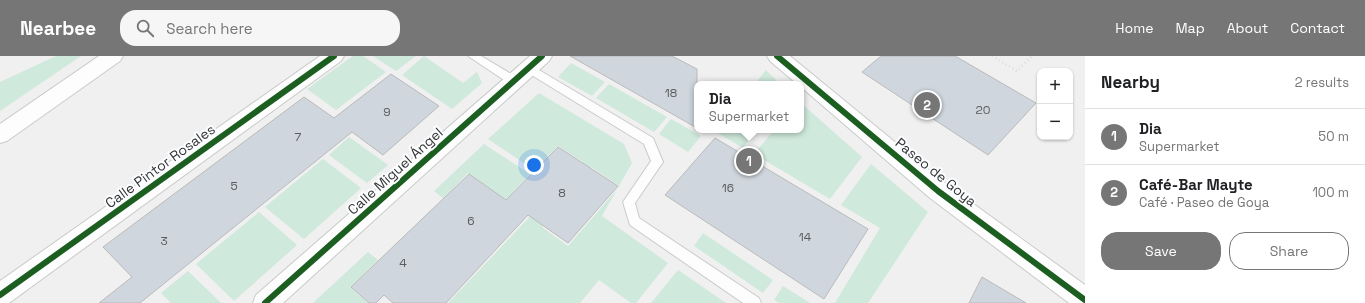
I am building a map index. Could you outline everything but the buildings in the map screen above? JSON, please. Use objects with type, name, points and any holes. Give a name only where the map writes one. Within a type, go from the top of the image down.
[{"type":"street","points":[[0,135],[113,56]]},
{"type":"street","name":"Calle Pintor Rosales","points":[[0,295],[334,56]]},
{"type":"street","name":"Paseo de Goya","points":[[777,56],[938,191],[1085,300]]},
{"type":"street","name":"Calle Miguel Ángel","points":[[265,303],[528,68]]},
{"type":"lane","points":[[473,56],[528,68],[649,142],[657,162],[629,202],[634,221],[754,303]]},
{"type":"path","points":[[992,56],[1017,71],[1032,56]]},
{"type":"green space","points":[[56,56],[81,56],[0,111],[0,82]]},
{"type":"green space","points":[[353,56],[363,56],[386,72],[336,110],[307,89]]},
{"type":"green space","points":[[373,56],[416,56],[396,71]]},
{"type":"green space","points":[[424,56],[463,83],[477,72],[482,83],[452,109],[402,75]]},
{"type":"green space","points":[[571,63],[605,82],[592,96],[558,77]]},
{"type":"green space","points":[[766,70],[777,81],[757,81]]},
{"type":"green space","points":[[609,84],[667,117],[654,132],[596,98]]},
{"type":"green space","points":[[539,93],[624,144],[632,163],[619,186],[591,167],[588,171],[580,166],[583,162],[558,146],[534,170],[488,139]]},
{"type":"green space","points":[[804,106],[862,157],[830,199],[754,154],[772,133],[804,133]]},
{"type":"green space","points":[[671,119],[701,136],[688,152],[659,134]]},
{"type":"green space","points":[[718,133],[755,133],[743,148]]},
{"type":"green space","points":[[349,137],[388,165],[367,183],[329,155]]},
{"type":"green space","points":[[484,144],[530,174],[496,210],[491,189],[468,173],[443,198],[434,191]]},
{"type":"green space","points":[[323,159],[361,188],[304,239],[265,207]]},
{"type":"green space","points":[[871,164],[928,212],[868,303],[835,303],[880,228],[841,205]]},
{"type":"green space","points":[[617,189],[602,216],[668,263],[636,303],[631,303],[599,280],[580,303],[448,303],[539,207],[552,216],[542,227],[568,246]]},
{"type":"green space","points":[[259,212],[297,245],[234,301],[196,264]]},
{"type":"green space","points":[[703,233],[773,280],[763,293],[694,246]]},
{"type":"green space","points":[[368,252],[378,260],[350,287],[368,303],[313,303]]},
{"type":"green space","points":[[678,270],[726,303],[651,303]]},
{"type":"green space","points":[[188,271],[221,303],[171,303],[161,293]]},
{"type":"green space","points":[[783,286],[810,303],[779,303],[774,300]]},
{"type":"cycle path","points":[[0,295],[334,56]]},
{"type":"cycle path","points":[[265,303],[542,56]]},
{"type":"cycle path","points":[[777,56],[938,191],[1085,300]]},
{"type":"place","name":"Café-Bar Mayte","points":[[927,105]]},
{"type":"place","name":"Dia","points":[[749,161]]}]
